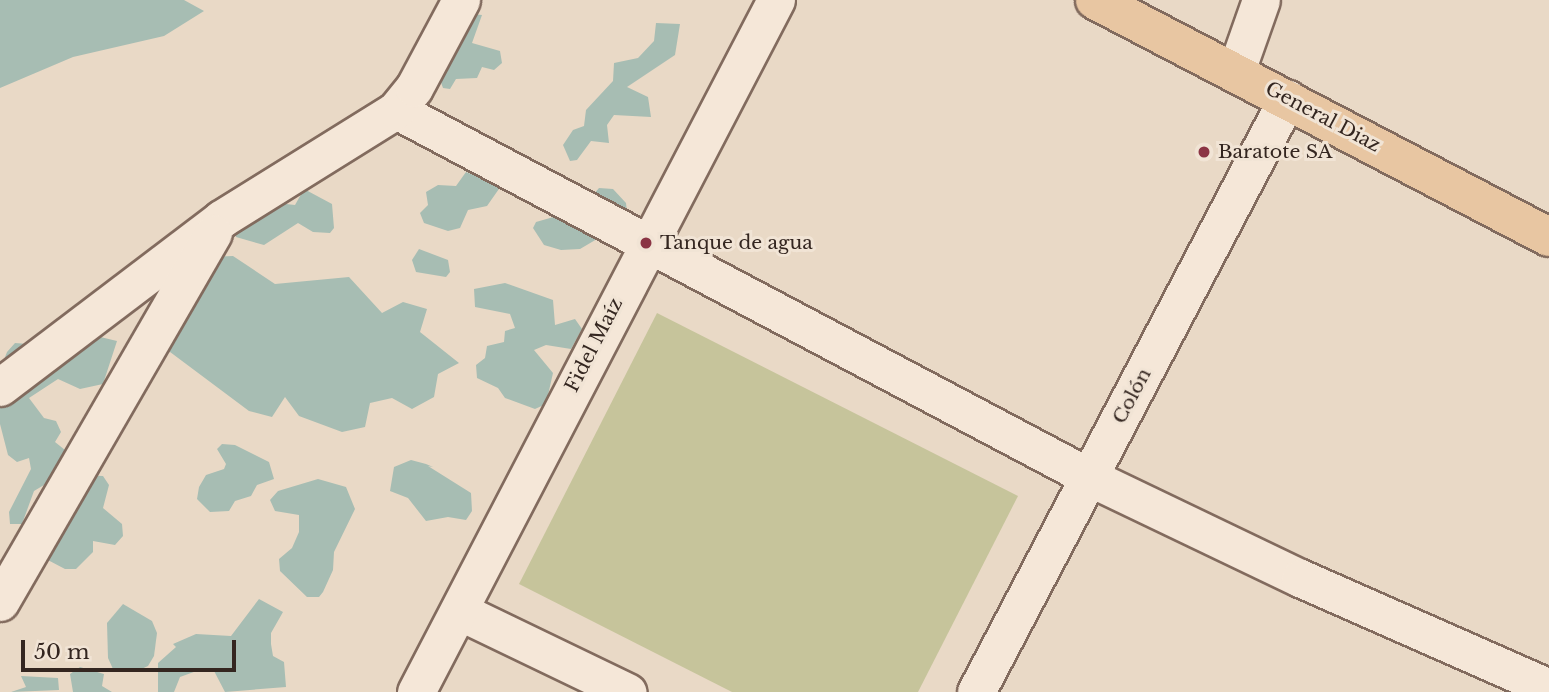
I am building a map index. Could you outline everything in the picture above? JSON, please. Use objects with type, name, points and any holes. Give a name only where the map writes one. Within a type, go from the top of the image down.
[{"type":"main road","name":"General Diaz","points":[[1095,0],[1236,71],[1549,237]]},
{"type":"street","points":[[0,387],[221,219],[396,110],[414,88],[461,0]]},
{"type":"street","name":"Fidel Maíz","points":[[416,692],[646,243],[776,0]]},
{"type":"street","points":[[1236,71],[1261,0]]},
{"type":"street","name":"Colón","points":[[976,692],[1287,99]]},
{"type":"street","points":[[396,110],[1089,477],[1300,578],[1549,688]]},
{"type":"street","points":[[0,602],[221,219]]},
{"type":"street","points":[[459,611],[627,692]]},
{"type":"shaded area","points":[[0,0],[184,0],[204,11],[164,36],[73,57],[0,88]]},
{"type":"shaded area","points":[[454,12],[482,15],[472,43],[500,51],[502,63],[494,70],[482,67],[477,78],[456,79],[450,89],[443,88],[439,77]]},
{"type":"shaded area","points":[[656,23],[680,24],[675,55],[627,87],[648,97],[651,117],[614,115],[607,125],[609,143],[591,141],[577,160],[570,161],[563,145],[573,130],[584,126],[586,110],[613,81],[614,63],[638,58],[654,41]]},
{"type":"shaded area","points":[[466,172],[501,186],[487,206],[468,210],[460,228],[448,231],[424,223],[420,213],[428,205],[426,192],[438,185],[456,186]]},
{"type":"shaded area","points":[[599,188],[613,189],[626,203],[628,221],[616,240],[597,239],[580,249],[561,250],[544,245],[533,228],[536,222],[564,214],[587,202]]},
{"type":"shaded area","points":[[304,189],[332,204],[334,228],[330,233],[313,232],[298,223],[264,245],[236,237],[234,231],[259,201],[295,205]]},
{"type":"shaded area","points":[[419,249],[448,260],[450,272],[446,277],[416,272],[412,260]]},
{"type":"shaded area","points":[[233,256],[275,284],[349,277],[382,313],[403,302],[427,309],[420,332],[459,363],[438,374],[434,397],[412,409],[392,398],[370,403],[365,427],[342,432],[299,416],[285,397],[272,417],[249,411],[154,340],[179,335],[184,312],[209,257]]},
{"type":"shaded area","points":[[505,283],[553,300],[555,325],[575,319],[582,329],[571,349],[546,345],[534,350],[553,373],[546,404],[535,409],[505,398],[498,388],[477,378],[476,365],[485,358],[487,346],[504,342],[505,331],[515,328],[510,314],[475,307],[474,289]]},
{"type":"shaded area","points":[[657,313],[1018,496],[918,692],[732,692],[519,584]]},
{"type":"shaded area","points":[[92,335],[117,341],[103,384],[80,389],[58,379],[29,398],[44,418],[56,421],[61,432],[55,442],[65,450],[68,461],[54,479],[34,491],[22,524],[10,524],[9,512],[31,469],[29,458],[17,462],[8,455],[0,424],[0,370],[7,352],[15,343],[53,346]]},
{"type":"shaded area","points":[[222,444],[235,445],[269,462],[274,479],[257,485],[251,496],[235,501],[229,511],[210,512],[197,499],[199,487],[206,475],[224,469],[226,464],[217,449]]},
{"type":"shaded area","points":[[411,460],[433,467],[428,466],[471,493],[472,511],[466,520],[448,517],[426,521],[408,498],[390,491],[394,467]]},
{"type":"shaded area","points":[[78,475],[103,476],[109,485],[103,508],[122,524],[123,536],[115,545],[93,541],[93,552],[76,569],[65,569],[44,558]]},
{"type":"shaded area","points":[[318,479],[346,487],[355,509],[334,552],[333,570],[323,592],[319,597],[307,597],[280,571],[279,559],[292,548],[299,532],[299,515],[275,511],[270,500],[278,491]]},
{"type":"shaded area","points":[[259,599],[283,612],[271,633],[271,644],[273,656],[284,662],[286,687],[225,692],[213,669],[202,669],[180,677],[174,692],[158,692],[158,663],[176,647],[173,644],[196,634],[231,636]]},
{"type":"shaded area","points":[[123,604],[152,621],[157,633],[154,656],[148,666],[137,671],[113,669],[108,658],[107,623]]},
{"type":"shaded area","points":[[80,667],[104,674],[102,686],[112,692],[73,692],[70,674]]},
{"type":"shaded area","points":[[21,676],[58,678],[59,690],[11,692],[26,687]]},
{"type":"place","name":"Baratote SA","points":[[1204,152]]},
{"type":"place","name":"Tanque de agua","points":[[646,243]]}]
